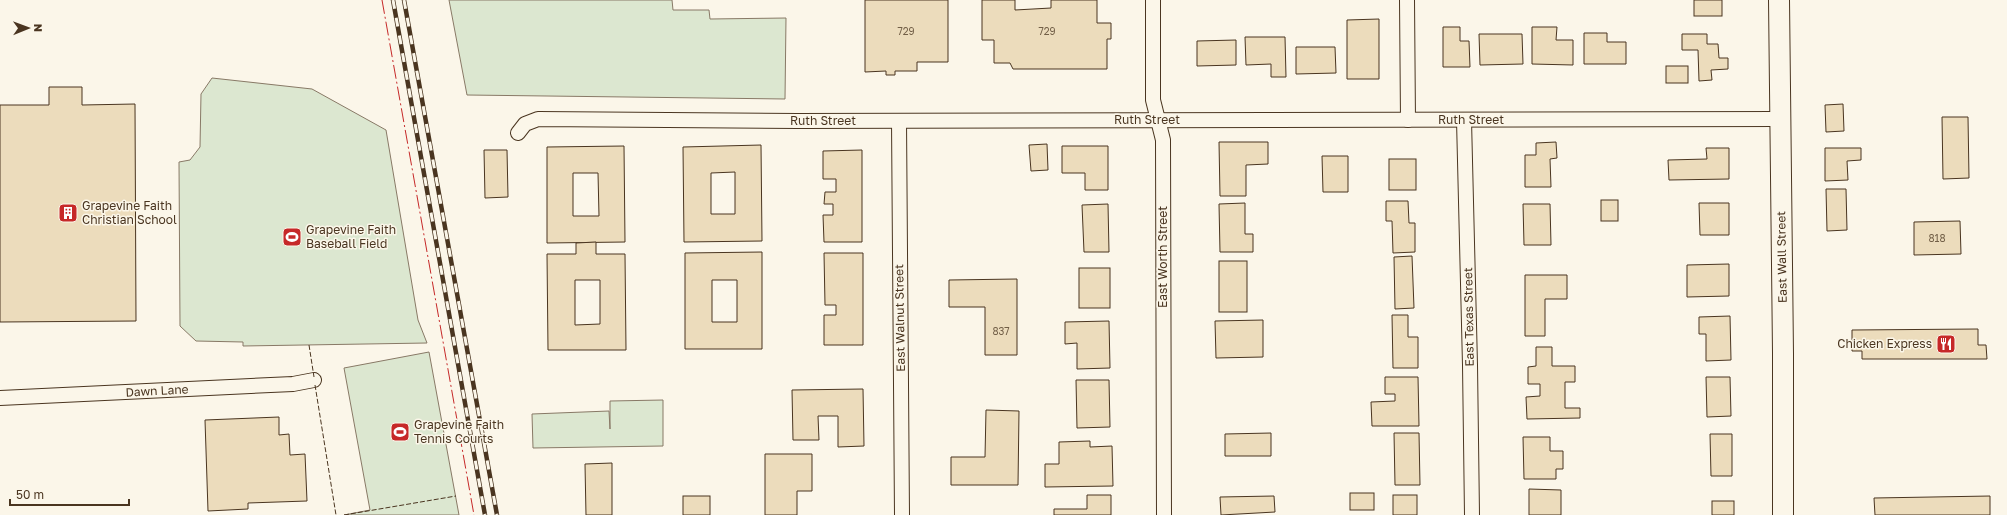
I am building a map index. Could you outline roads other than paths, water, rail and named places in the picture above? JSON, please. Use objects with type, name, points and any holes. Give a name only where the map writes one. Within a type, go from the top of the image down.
[{"type":"street","name":"East Worth Street","points":[[1153,0],[1153,100],[1163,140],[1164,515]]},
{"type":"street","points":[[1407,0],[1408,120]]},
{"type":"street","name":"East Wall Street","points":[[1778,0],[1783,352],[1783,515]]},
{"type":"street","name":"Ruth Street","points":[[518,133],[525,124],[538,119],[899,121],[1158,119],[1780,119]]},
{"type":"street","name":"East Texas Street","points":[[1464,120],[1472,515]]},
{"type":"street","name":"East Walnut Street","points":[[899,121],[902,515]]},
{"type":"street","name":"Dawn Lane","points":[[0,398],[293,384],[314,380]]},
{"type":"railway","points":[[393,0],[485,515]]},
{"type":"railway","points":[[404,0],[497,515]]},
{"type":"place","name":"Grapevine Faith Christian School","points":[[68,213]]},
{"type":"place","name":"Grapevine Faith Baseball Field","points":[[292,237]]},
{"type":"place","name":"Chicken Express","points":[[1946,344]]},
{"type":"place","name":"Grapevine Faith Tennis Courts","points":[[400,432]]}]
